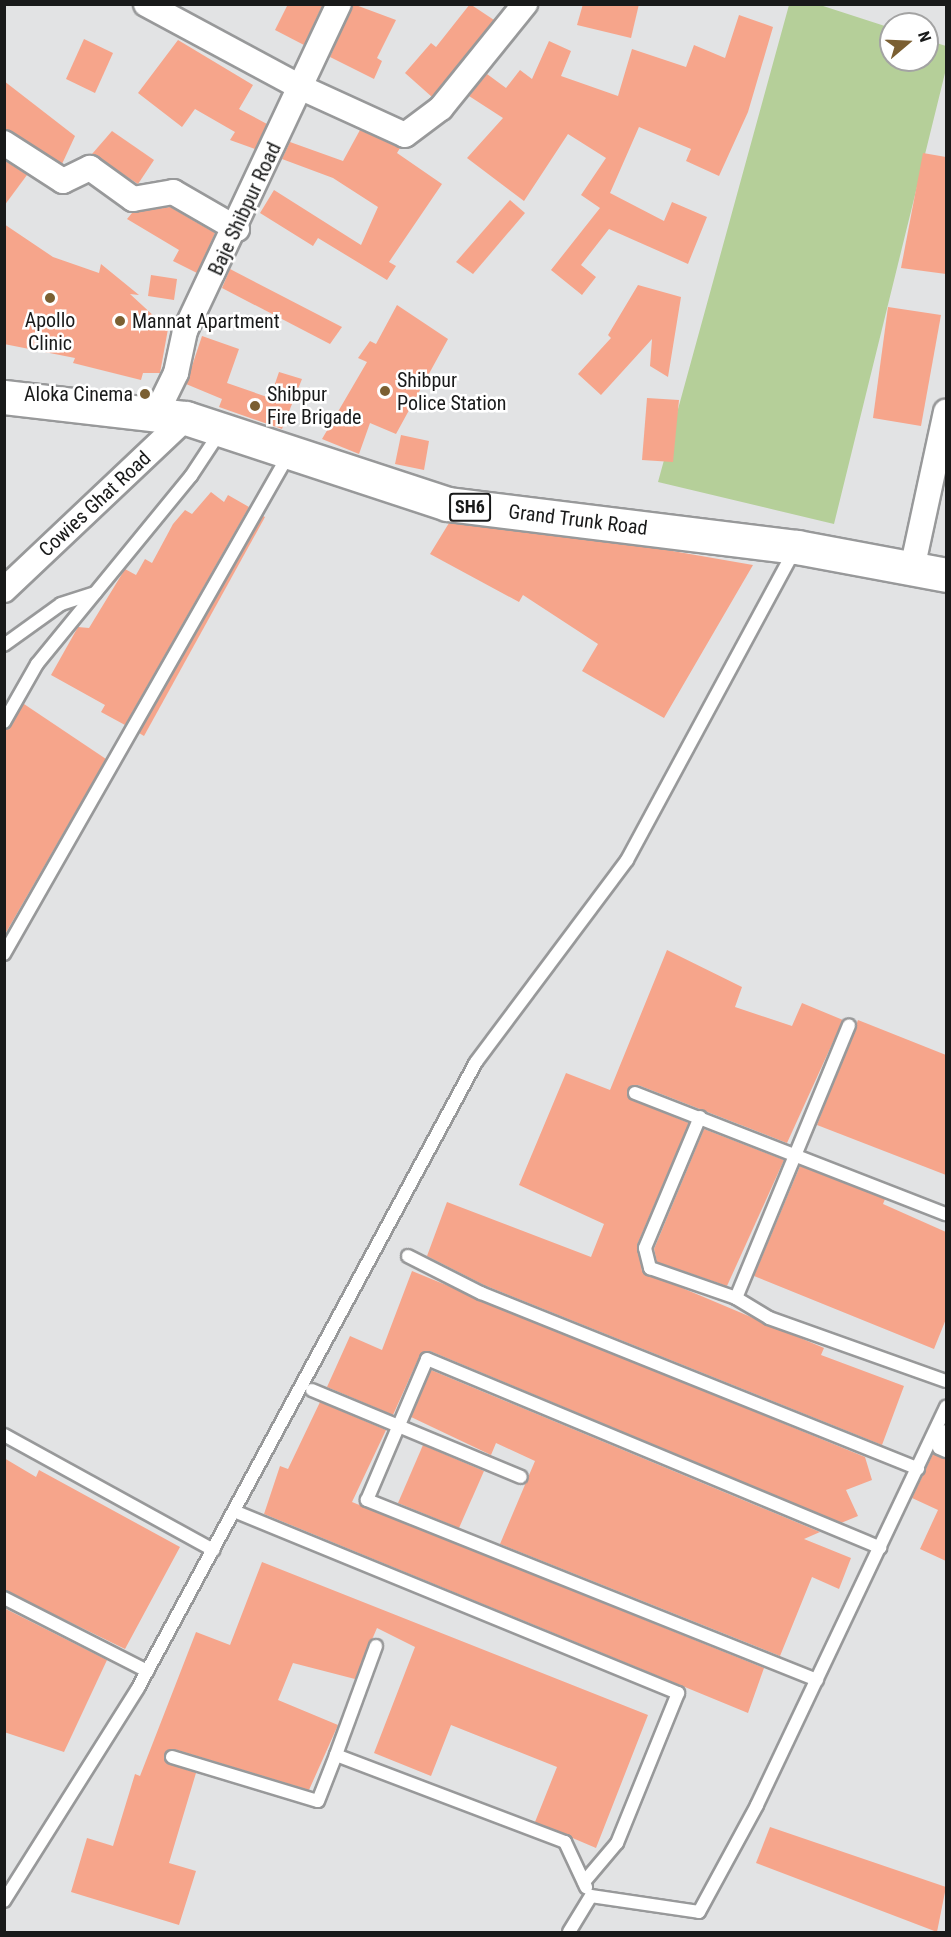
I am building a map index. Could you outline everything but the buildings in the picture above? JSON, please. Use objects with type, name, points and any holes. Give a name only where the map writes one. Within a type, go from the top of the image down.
[{"type":"main road","name":"Grand Trunk Road","points":[[4,397],[171,416],[447,504],[797,547],[946,575]]},
{"type":"street","points":[[146,4],[302,88],[405,135],[441,108],[525,4]]},
{"type":"street","name":"Baje Shibpur Road","points":[[171,416],[176,373],[185,330],[237,229],[339,4]]},
{"type":"street","points":[[4,143],[63,181],[90,168],[133,199],[173,192],[237,229]]},
{"type":"street","points":[[912,569],[946,412]]},
{"type":"street","name":"Cowies Ghat Road","points":[[4,590],[171,416]]},
{"type":"lane","points":[[4,722],[37,663],[191,477],[220,431]]},
{"type":"lane","points":[[4,954],[290,453]]},
{"type":"lane","points":[[4,1901],[147,1671],[476,1062],[627,860],[797,547]]},
{"type":"lane","points":[[4,645],[61,604],[95,593]]},
{"type":"lane","points":[[736,1298],[849,1025]]},
{"type":"lane","points":[[635,1093],[946,1214]]},
{"type":"lane","points":[[700,1117],[645,1248],[650,1268],[736,1298],[769,1318],[946,1381]]},
{"type":"lane","points":[[408,1256],[481,1293],[918,1469]]},
{"type":"lane","points":[[817,1680],[367,1500],[428,1359],[880,1548]]},
{"type":"lane","points":[[312,1390],[521,1477]]},
{"type":"lane","points":[[591,1896],[699,1912],[817,1680],[946,1407]]},
{"type":"lane","points":[[946,1431],[939,1448],[946,1451]]},
{"type":"lane","points":[[4,1435],[213,1550]]},
{"type":"lane","points":[[234,1511],[678,1693],[617,1843],[584,1882]]},
{"type":"lane","points":[[4,1598],[147,1671]]},
{"type":"lane","points":[[172,1757],[318,1801],[376,1646]]},
{"type":"lane","points":[[336,1755],[565,1842],[591,1896]]},
{"type":"lane","points":[[569,1932],[591,1896]]},
{"type":"green space","points":[[789,5],[820,5],[879,24],[879,72],[939,72],[939,44],[946,46],[946,69],[834,524],[658,482]]},
{"type":"place","name":"Apollo Clinic","points":[[50,298]]},
{"type":"place","name":"Mannat Apartment","points":[[120,321]]},
{"type":"place","name":"Shibpur Police Station","points":[[385,391]]},
{"type":"place","name":"Aloka Cinema","points":[[145,394]]},
{"type":"place","name":"Shibpur Fire Brigade","points":[[255,406]]}]
